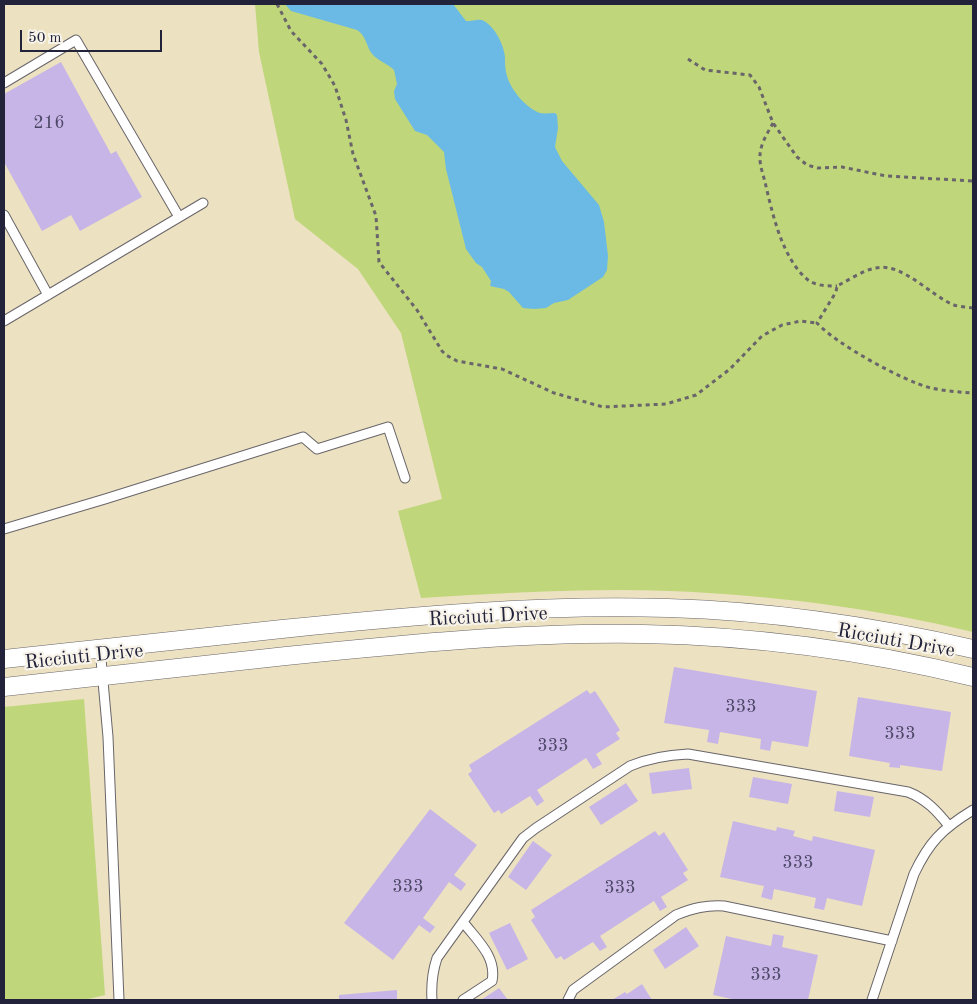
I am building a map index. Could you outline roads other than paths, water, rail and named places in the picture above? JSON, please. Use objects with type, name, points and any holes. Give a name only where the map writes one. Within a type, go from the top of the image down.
[{"type":"street","name":"Ricciuti Drive","points":[[4,659],[436,614],[527,609],[643,608],[734,612],[826,622],[892,632],[973,649]]},
{"type":"street","name":"Ricciuti Drive","points":[[4,687],[433,641],[538,635],[619,634],[703,637],[797,646],[877,658],[973,677]]},
{"type":"lane","points":[[4,83],[76,40],[179,217]]},
{"type":"lane","points":[[4,321],[202,203]]},
{"type":"lane","points":[[4,215],[48,294]]},
{"type":"lane","points":[[4,529],[304,437],[317,449],[388,427],[405,478]]},
{"type":"lane","points":[[100,648],[108,737],[118,1000]]},
{"type":"lane","points":[[432,1000],[432,977],[437,958],[523,838],[630,766],[654,758],[688,754],[908,792],[921,797],[934,808],[949,826]]},
{"type":"lane","points":[[872,1000],[914,874],[922,856],[933,840],[949,826],[973,810]]},
{"type":"lane","points":[[568,1000],[573,990],[676,916],[690,909],[707,905],[724,906],[892,941]]},
{"type":"lane","points":[[463,922],[490,958],[494,971],[492,981],[463,1000]]},
{"type":"water","points":[[285,4],[453,4],[466,21],[479,20],[488,24],[503,47],[506,74],[512,87],[524,103],[535,111],[555,113],[557,115],[558,128],[555,147],[562,161],[599,205],[604,222],[608,256],[607,270],[603,277],[568,300],[554,303],[546,308],[534,309],[523,308],[509,292],[490,286],[491,281],[482,267],[476,263],[466,249],[446,169],[444,152],[427,135],[415,131],[395,99],[394,91],[397,84],[394,70],[372,54],[364,37],[357,30],[291,11]]}]
